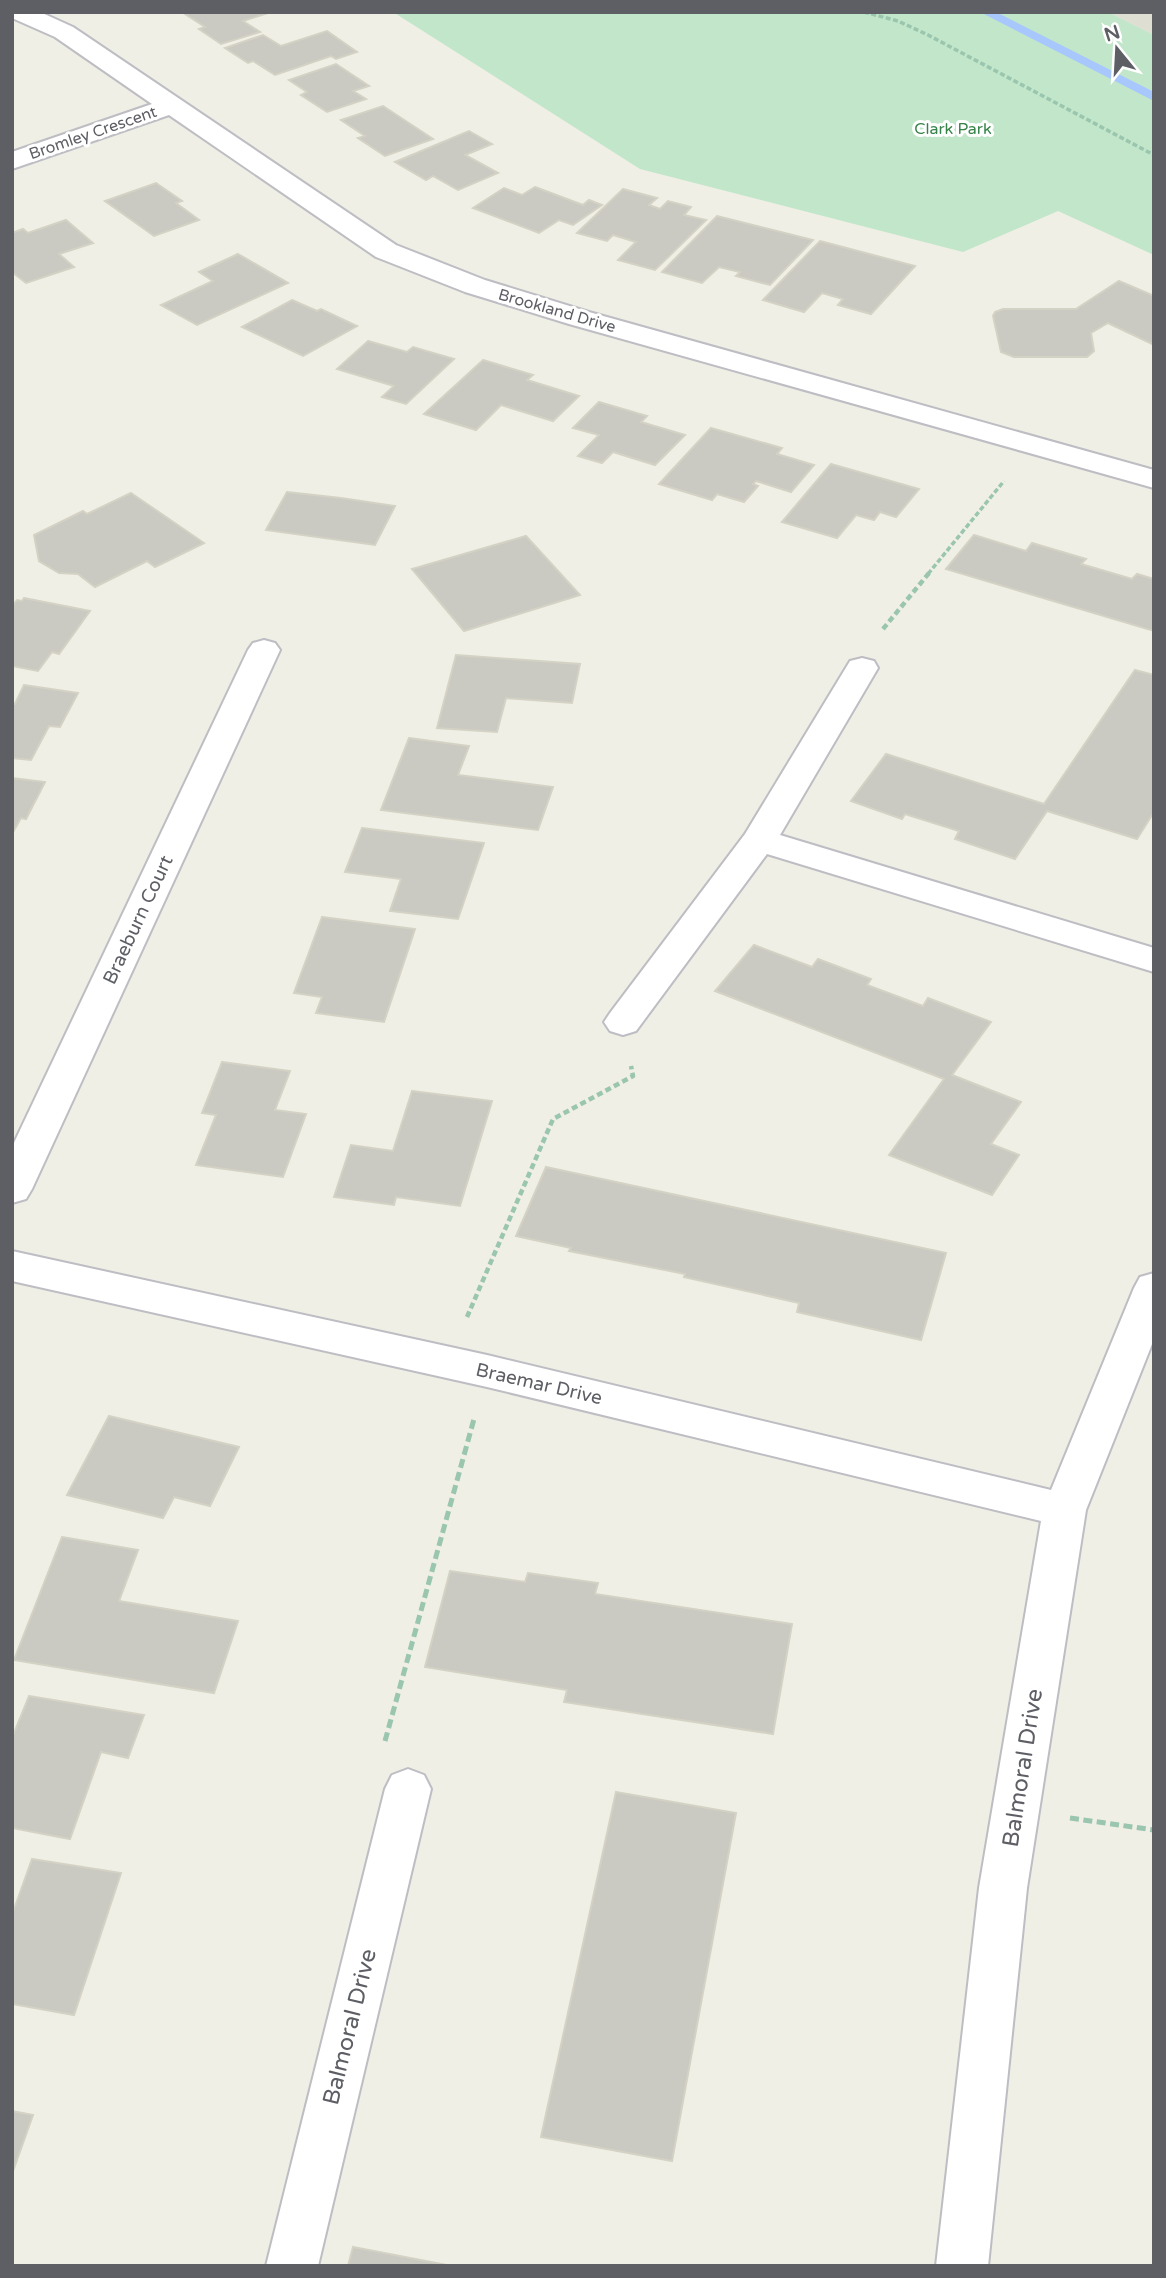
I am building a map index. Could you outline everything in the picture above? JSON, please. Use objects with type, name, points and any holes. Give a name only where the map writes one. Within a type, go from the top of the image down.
[{"type":"street","name":"Brookland Drive","points":[[19,12],[64,32],[386,251],[475,286],[1154,479]]},
{"type":"street","name":"Bromley Crescent","points":[[12,161],[173,105]]},
{"type":"street","name":"Braeburn Court","points":[[12,1189],[264,650]]},
{"type":"street","points":[[623,1021],[759,840],[862,668]]},
{"type":"street","points":[[759,840],[1154,960]]},
{"type":"street","name":"Braemar Drive","points":[[12,1266],[487,1371],[1064,1510]]},
{"type":"street","name":"Balmoral Drive","points":[[962,2266],[1003,1888],[1064,1510],[1145,1332],[1154,1288]]},
{"type":"street","name":"Balmoral Drive","points":[[292,2266],[408,1789]]},
{"type":"path","points":[[864,12],[898,21],[929,35],[1154,155]]},
{"type":"path","points":[[862,668],[867,650],[1033,445]]},
{"type":"path","points":[[447,1363],[553,1119],[633,1076],[623,1021]]},
{"type":"path","points":[[408,1789],[383,1747],[487,1371]]},
{"type":"path","points":[[1017,1810],[1154,1830]]},
{"type":"shaded area","points":[[1108,12],[1154,12],[1154,35]]},
{"type":"green space","name":"Clark Park","points":[[393,12],[1108,12],[1154,35],[1154,255],[1058,211],[963,252],[640,169]]},
{"type":"building","points":[[271,12],[243,21],[260,32],[221,44],[199,29],[205,27],[185,14]]},
{"type":"building","points":[[327,31],[357,52],[336,59],[331,56],[275,75],[253,61],[248,63],[225,48],[263,35],[281,46]]},
{"type":"building","points":[[336,64],[369,86],[353,91],[366,99],[327,112],[301,95],[307,92],[289,80]]},
{"type":"building","points":[[383,106],[433,139],[385,156],[358,138],[365,136],[341,120]]},
{"type":"building","points":[[469,131],[492,144],[465,155],[498,173],[458,190],[433,176],[426,180],[395,162]]},
{"type":"building","points":[[156,183],[182,201],[176,203],[199,220],[154,236],[105,201]]},
{"type":"building","points":[[535,187],[583,205],[589,200],[602,205],[573,225],[559,220],[539,233],[473,208],[504,188],[522,195]]},
{"type":"building","points":[[623,189],[657,198],[649,205],[660,209],[668,201],[691,207],[684,215],[706,220],[655,270],[618,260],[636,242],[613,235],[607,241],[577,233]]},
{"type":"building","points":[[717,216],[813,240],[770,285],[736,276],[740,272],[719,267],[702,283],[662,272]]},
{"type":"building","points":[[66,220],[93,243],[59,254],[74,267],[26,283],[12,272],[12,233],[23,229],[28,233]]},
{"type":"building","points":[[820,241],[915,266],[871,314],[838,305],[843,299],[822,293],[804,312],[763,300]]},
{"type":"building","points":[[238,254],[288,283],[197,325],[161,305],[213,281],[199,272]]},
{"type":"building","points":[[1119,281],[1154,296],[1154,345],[1108,323],[1091,333],[1094,351],[1087,357],[1014,357],[1001,352],[993,316],[995,312],[1003,309],[1076,309]]},
{"type":"building","points":[[292,300],[317,311],[321,309],[357,326],[303,356],[242,327]]},
{"type":"building","points":[[368,341],[407,352],[413,347],[454,359],[406,404],[382,397],[394,386],[337,369]]},
{"type":"building","points":[[483,360],[533,375],[527,380],[579,396],[553,421],[501,405],[476,430],[424,414]]},
{"type":"building","points":[[599,402],[647,416],[641,422],[685,435],[655,465],[613,452],[602,463],[578,456],[599,435],[573,428]]},
{"type":"building","points":[[711,428],[782,448],[777,454],[814,465],[791,492],[756,481],[753,484],[758,486],[744,502],[717,494],[712,500],[659,484]]},
{"type":"building","points":[[831,464],[919,489],[896,517],[880,512],[874,520],[856,515],[837,538],[782,522]]},
{"type":"building","points":[[287,492],[395,506],[375,545],[266,530]]},
{"type":"building","points":[[131,493],[204,543],[155,567],[147,561],[95,587],[78,574],[59,573],[39,561],[34,535],[83,511],[87,514]]},
{"type":"building","points":[[974,535],[1026,551],[1032,543],[1086,559],[1081,564],[1132,579],[1137,574],[1154,579],[1154,631],[946,569]]},
{"type":"building","points":[[526,536],[580,595],[464,631],[412,569]]},
{"type":"building","points":[[24,598],[90,611],[59,654],[52,652],[38,671],[12,666],[12,606],[17,600],[22,601]]},
{"type":"building","points":[[456,655],[580,664],[572,703],[506,698],[497,732],[437,728]]},
{"type":"building","points":[[1135,670],[1154,675],[1154,812],[1137,839],[1047,811],[1015,859],[955,839],[959,831],[905,814],[902,819],[851,801],[886,754],[1044,804]]},
{"type":"building","points":[[24,685],[78,693],[60,727],[49,726],[31,760],[12,758],[12,703],[15,704]]},
{"type":"building","points":[[409,738],[469,746],[458,775],[553,787],[538,830],[381,810]]},
{"type":"building","points":[[12,778],[45,782],[26,819],[21,818],[12,834]]},
{"type":"building","points":[[362,828],[484,843],[458,919],[390,911],[401,879],[345,872]]},
{"type":"building","points":[[322,917],[415,929],[384,1022],[316,1013],[322,997],[294,993]]},
{"type":"building","points":[[754,945],[812,967],[818,959],[871,979],[867,985],[923,1006],[928,998],[991,1022],[952,1075],[1021,1102],[991,1144],[1019,1155],[992,1195],[889,1155],[944,1079],[715,991]]},
{"type":"building","points":[[222,1062],[290,1071],[275,1110],[306,1114],[283,1177],[196,1165],[216,1115],[202,1113]]},
{"type":"building","points":[[412,1091],[492,1101],[460,1206],[396,1197],[394,1205],[334,1197],[351,1145],[393,1151]]},
{"type":"building","points":[[546,1167],[946,1253],[921,1340],[797,1312],[799,1303],[684,1277],[685,1274],[569,1251],[571,1248],[516,1236]]},
{"type":"building","points":[[109,1416],[239,1447],[210,1506],[174,1497],[163,1518],[67,1495]]},
{"type":"building","points":[[62,1537],[138,1550],[119,1601],[238,1621],[214,1693],[14,1660]]},
{"type":"building","points":[[450,1571],[525,1582],[528,1573],[598,1583],[595,1594],[792,1624],[773,1734],[564,1702],[567,1690],[425,1667]]},
{"type":"building","points":[[29,1696],[144,1715],[128,1758],[101,1752],[70,1839],[12,1828],[12,1738]]},
{"type":"building","points":[[616,1792],[736,1813],[672,2161],[541,2137]]},
{"type":"building","points":[[32,1859],[121,1873],[74,2015],[12,2004],[12,1915]]},
{"type":"building","points":[[12,2111],[33,2115],[12,2174]]},
{"type":"building","points":[[353,2247],[452,2266],[348,2266]]},
{"type":"waterway","points":[[986,12],[1154,97]]}]
